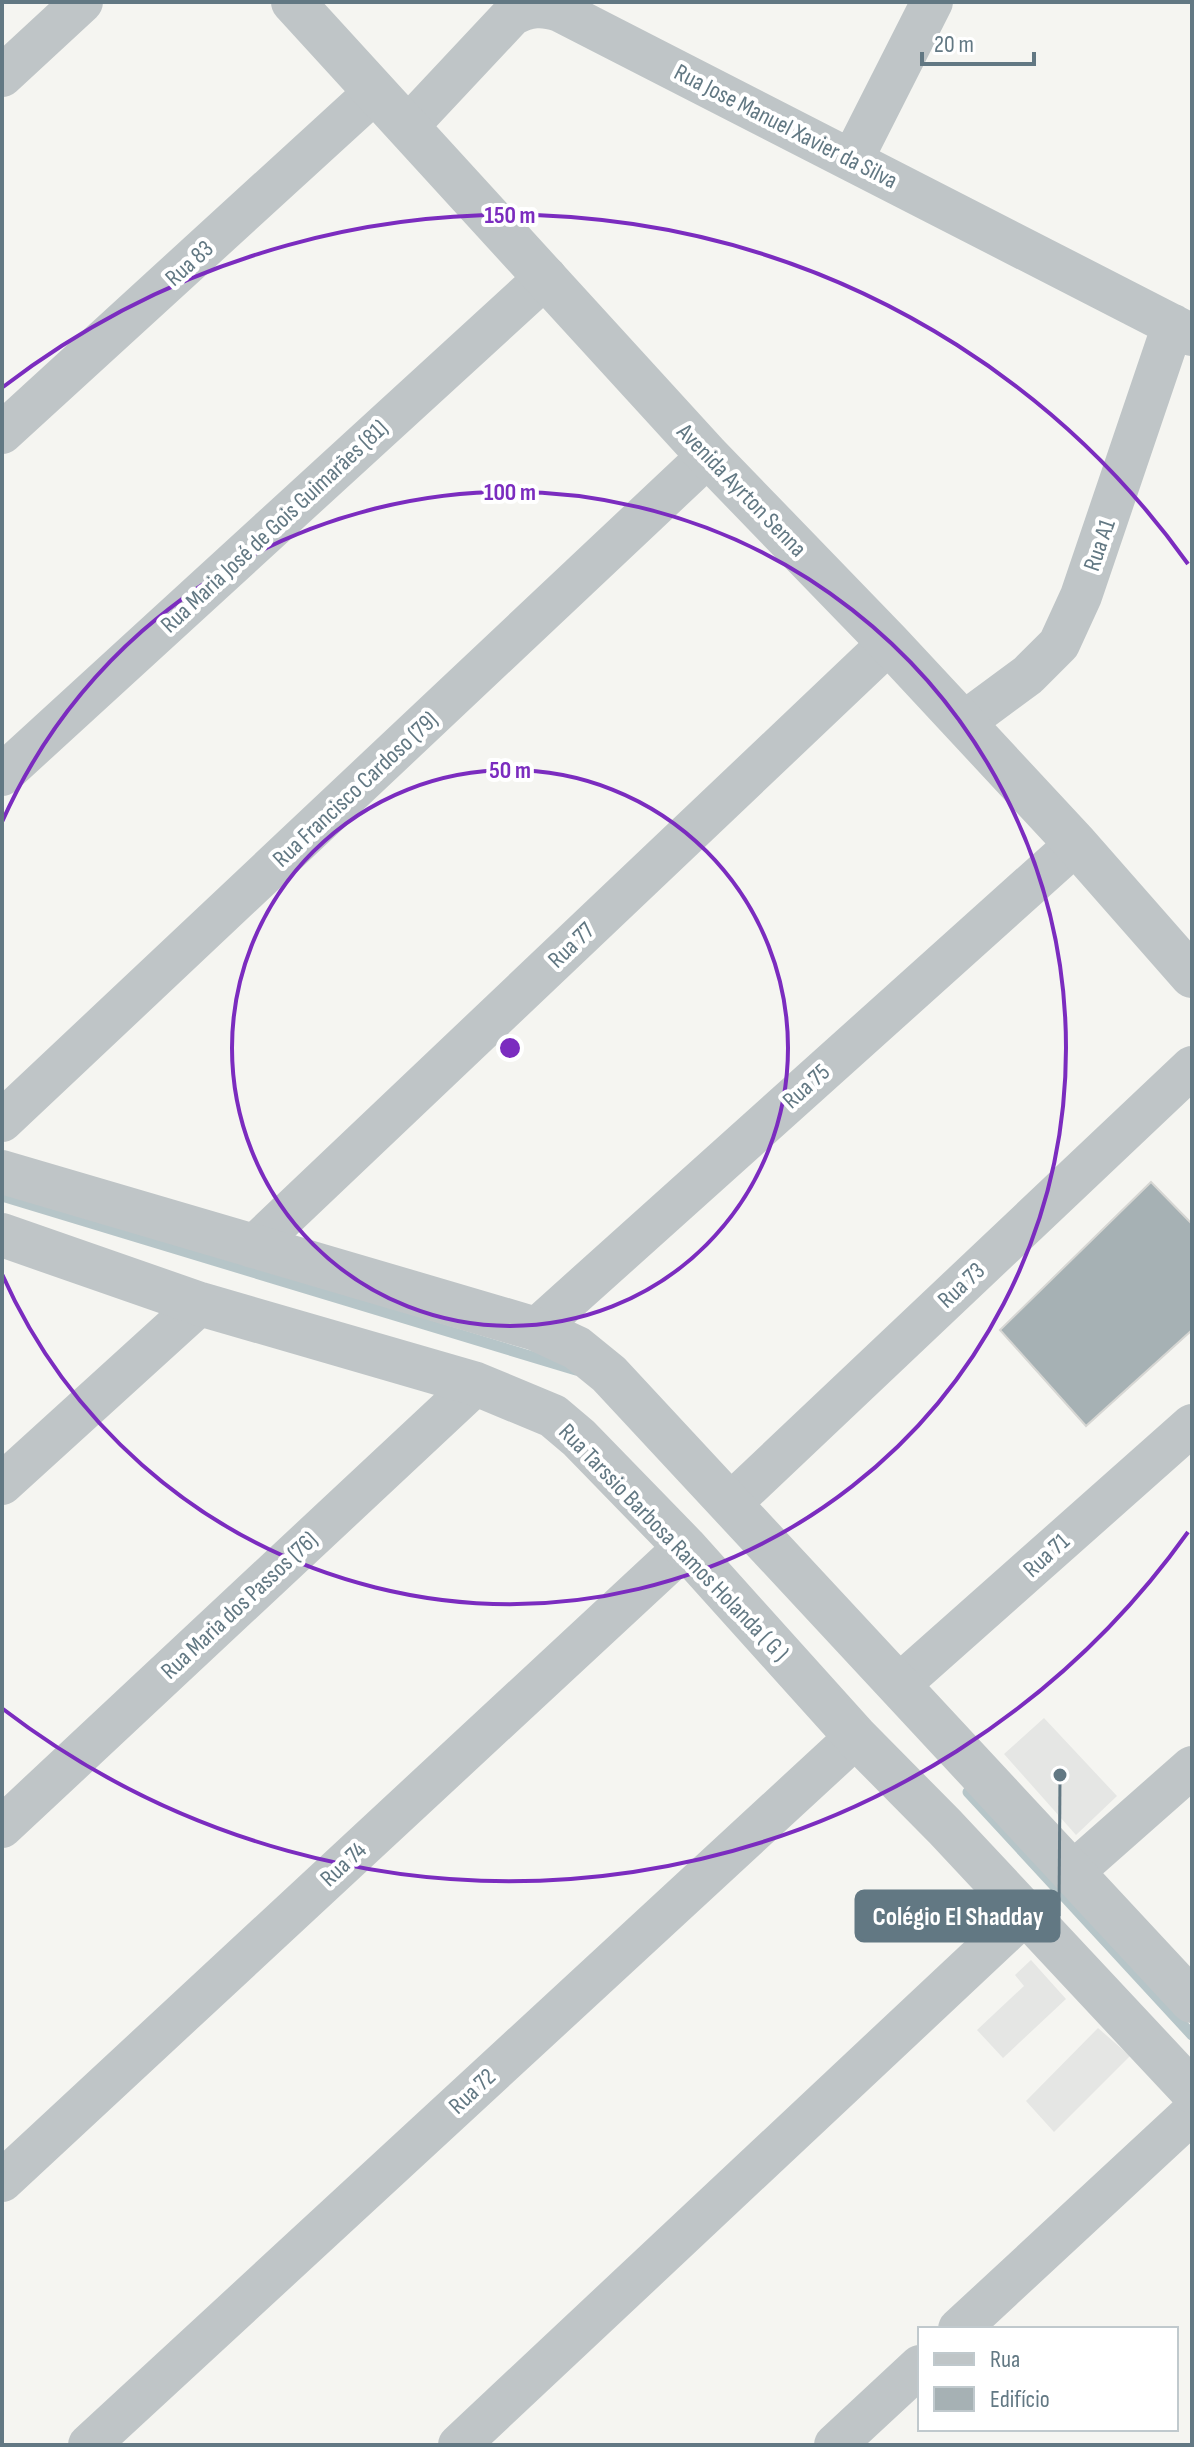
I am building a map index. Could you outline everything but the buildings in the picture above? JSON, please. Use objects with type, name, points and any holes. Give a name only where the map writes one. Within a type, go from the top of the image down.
[{"type":"street","points":[[2,76],[82,2]]},
{"type":"street","name":"Avenida Ayrton Senna","points":[[293,2],[708,456],[889,643],[1190,969]]},
{"type":"street","points":[[852,160],[932,2]]},
{"type":"street","name":"Rua Jose Manuel Xavier da Silva","points":[[408,126],[512,15],[544,6],[560,11],[1182,330]]},
{"type":"street","name":"Rua 83","points":[[2,433],[375,92]]},
{"type":"street","name":"Rua Maria José de Gois Guimarães (81)","points":[[2,775],[546,277]]},
{"type":"street","name":"Rua A1","points":[[963,723],[1028,675],[1059,644],[1081,596],[1182,330]]},
{"type":"street","name":"Rua Francisco Cardoso (79)","points":[[2,1121],[708,456]]},
{"type":"street","name":"Rua 77","points":[[253,1247],[889,643]]},
{"type":"street","name":"Rua 75","points":[[536,1329],[1076,844]]},
{"type":"street","name":"Rua 73","points":[[730,1504],[1192,1067]]},
{"type":"street","points":[[2,1172],[536,1329],[556,1336],[592,1359],[1192,2001]]},
{"type":"street","name":"Rua Tarssio Barbosa Ramos Holanda ( G )","points":[[2,1235],[200,1304],[476,1384],[553,1416],[579,1438],[685,1547],[856,1737],[945,1827],[1192,2091]]},
{"type":"street","points":[[2,1484],[200,1304]]},
{"type":"street","name":"Rua Maria dos Passos (76)","points":[[2,1827],[476,1384]]},
{"type":"street","name":"Rua 71","points":[[899,1685],[1192,1425]]},
{"type":"street","name":"Rua 74","points":[[2,2181],[685,1547]]},
{"type":"street","name":"Rua 72","points":[[89,2445],[856,1737]]},
{"type":"street","points":[[1073,1872],[1192,1767]]},
{"type":"street","points":[[945,1827],[990,1783]]},
{"type":"street","points":[[459,2445],[1026,1913]]},
{"type":"street","points":[[961,2327],[1192,2113]]},
{"type":"street","points":[[835,2445],[918,2368]]},
{"type":"shaded area","points":[[1044,1718],[1117,1796],[1076,1835],[1004,1754]]},
{"type":"shaded area","points":[[1031,1960],[1066,1999],[1003,2058],[977,2030],[1024,1986],[1015,1975]]},
{"type":"shaded area","points":[[1098,2028],[1130,2056],[1054,2132],[1026,2101]]},
{"type":"waterway","points":[[2,1196],[576,1370]]},
{"type":"waterway","points":[[968,1792],[1192,2035]]},
{"type":"place","name":"Colégio El Shadday","points":[[1060,1775]]}]
